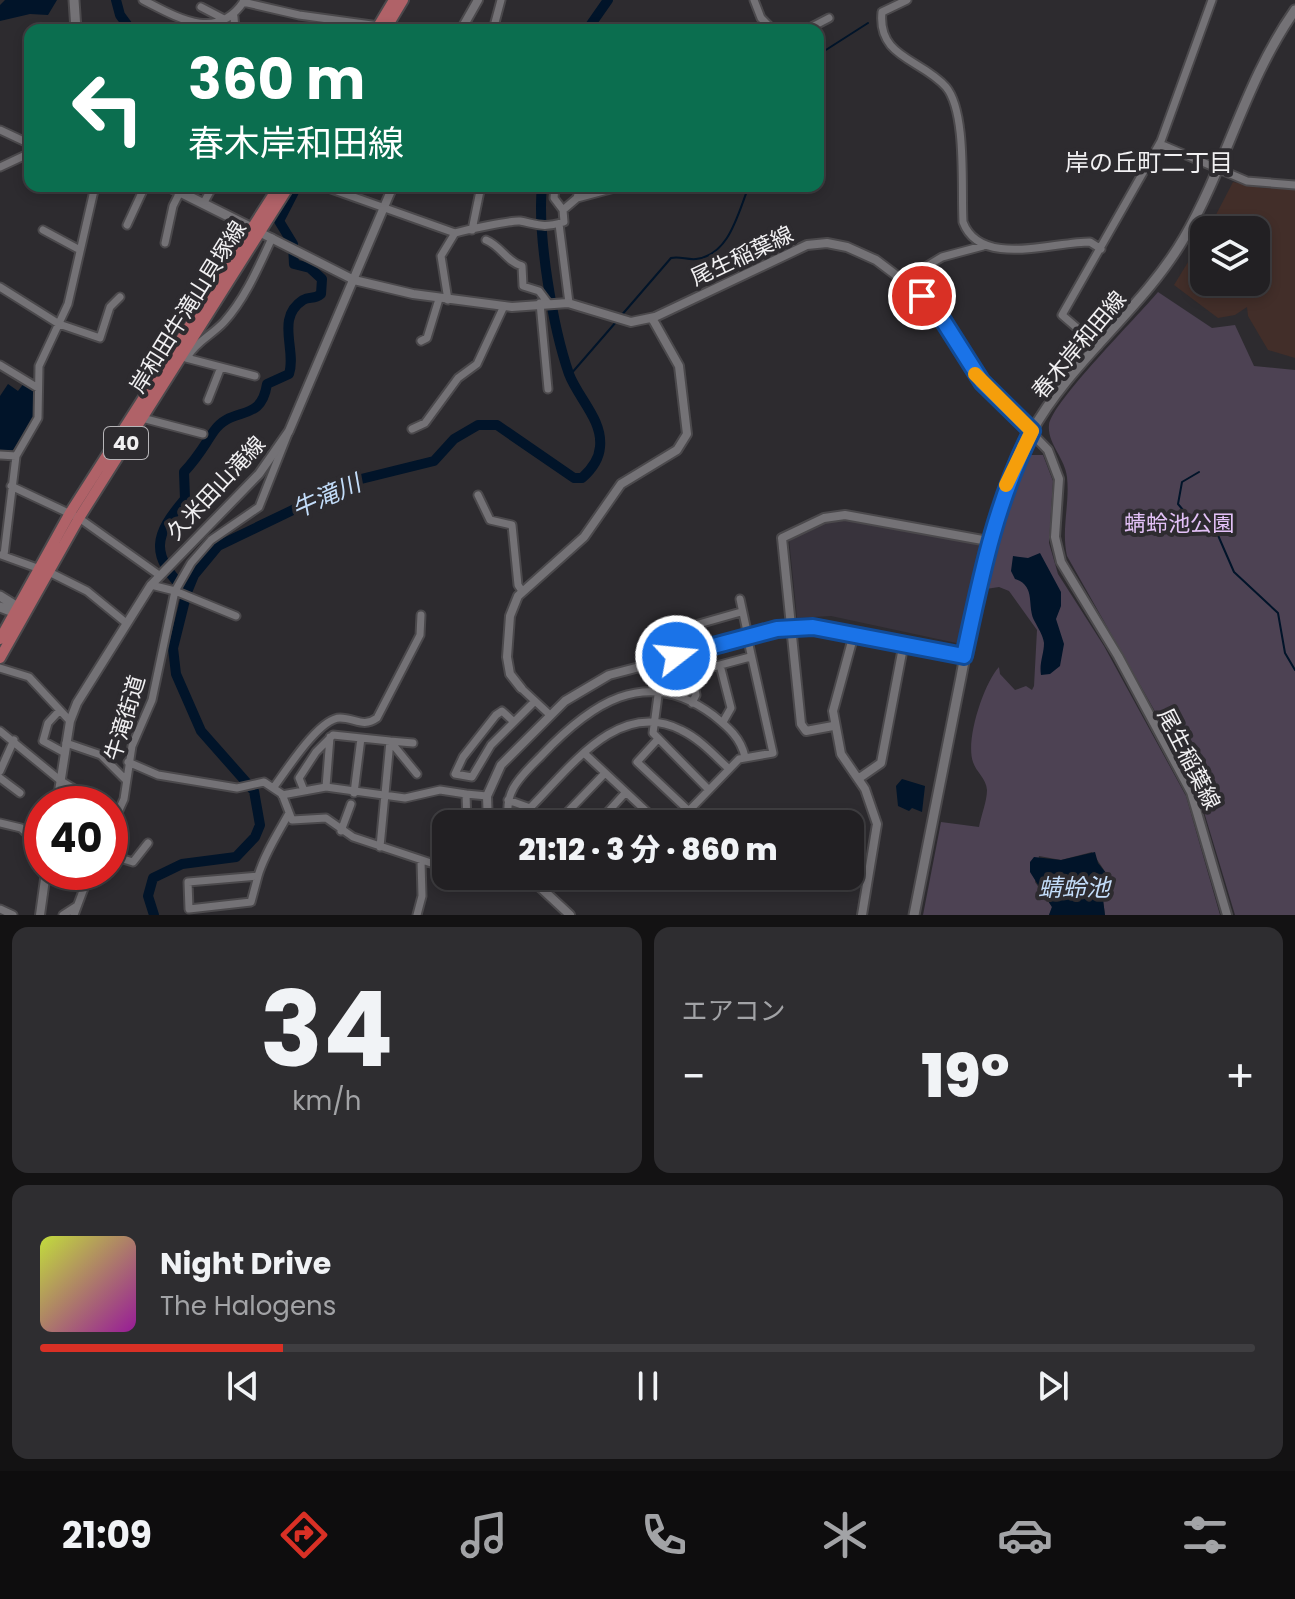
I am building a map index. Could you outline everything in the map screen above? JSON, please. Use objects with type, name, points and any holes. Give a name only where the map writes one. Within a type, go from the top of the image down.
[{"type":"main road","points":[[74,0],[76,24]]},
{"type":"main road","points":[[384,24],[394,0]]},
{"type":"main road","points":[[385,24],[403,0]]},
{"type":"main road","name":"春木岸和田線","points":[[914,915],[988,541],[1005,486],[1032,431],[1169,261],[1218,168],[1259,67],[1295,10]]},
{"type":"main road","points":[[180,192],[255,230]]},
{"type":"main road","name":"岸和田牛滝山貝塚線","points":[[75,515],[183,358],[276,192]]},
{"type":"main road","name":"岸和田牛滝山貝塚線","points":[[0,639],[255,230],[284,192]]},
{"type":"main road","points":[[0,596],[19,612]]},
{"type":"main road","points":[[0,607],[19,612]]},
{"type":"main road","name":"岸和田牛滝山貝塚線","points":[[0,658],[19,612]]},
{"type":"street","points":[[143,0],[184,24]]},
{"type":"street","points":[[464,24],[478,0]]},
{"type":"street","points":[[495,24],[501,0]]},
{"type":"street","points":[[754,0],[761,18],[767,24]]},
{"type":"street","points":[[907,0],[882,12],[884,34],[901,58],[943,84],[955,102],[963,222],[971,238],[983,246]]},
{"type":"street","points":[[1098,346],[1062,315],[1160,144],[1212,0]]},
{"type":"street","points":[[235,24],[234,17],[244,1],[299,15],[356,24]]},
{"type":"street","points":[[201,7],[224,19]]},
{"type":"street","points":[[219,24],[224,19],[234,17]]},
{"type":"street","points":[[818,24],[829,18]]},
{"type":"street","points":[[0,130],[24,141]]},
{"type":"street","points":[[1160,144],[1247,181],[1295,185]]},
{"type":"street","points":[[0,167],[24,156]]},
{"type":"street","points":[[92,192],[68,304],[39,366],[38,418],[16,456],[2,555],[87,591],[125,622]]},
{"type":"street","points":[[127,225],[142,192]]},
{"type":"street","points":[[165,243],[173,206],[180,192]]},
{"type":"street","points":[[203,204],[210,192]]},
{"type":"street","points":[[341,192],[455,233],[520,221],[537,228],[564,222],[563,210],[554,198],[554,192]]},
{"type":"street","name":"久米田山滝線","points":[[60,786],[70,721],[125,622],[164,570],[276,459],[390,192]]},
{"type":"street","points":[[472,230],[480,192]]},
{"type":"street","points":[[577,198],[578,192]]},
{"type":"street","points":[[563,210],[577,198],[600,192]]},
{"type":"street","points":[[559,224],[569,303]]},
{"type":"street","points":[[43,230],[80,250]]},
{"type":"street","name":"尾生稲葉線","points":[[255,230],[354,280],[444,300],[504,306],[569,303],[631,322],[652,318],[799,248],[817,244],[847,247],[876,260],[904,280],[936,311],[982,382],[1048,450],[1057,469],[1055,537],[1061,562],[1118,656],[1191,792],[1227,915]]},
{"type":"street","points":[[421,341],[427,338],[450,290],[441,256],[455,233]]},
{"type":"street","points":[[255,376],[183,358],[196,343],[211,334],[237,305],[272,238]]},
{"type":"street","points":[[486,240],[499,246],[514,264],[522,266],[523,286],[539,291],[544,303],[548,389]]},
{"type":"street","points":[[904,280],[942,257],[983,246],[1090,242],[1101,249]]},
{"type":"street","points":[[0,287],[59,324],[100,338],[110,307],[120,297]]},
{"type":"street","points":[[412,429],[425,423],[458,378],[477,364],[504,306]]},
{"type":"street","points":[[549,714],[510,674],[507,657],[510,616],[522,591],[584,537],[621,484],[677,450],[687,434],[679,366],[652,318]]},
{"type":"street","points":[[0,365],[38,388]]},
{"type":"street","points":[[208,400],[221,367]]},
{"type":"street","points":[[142,418],[203,434]]},
{"type":"street","points":[[0,455],[16,456]]},
{"type":"street","name":"牛滝街道","points":[[124,786],[128,762],[152,700],[177,590],[200,552],[223,529],[259,507],[276,459]]},
{"type":"street","points":[[11,486],[75,515],[164,570]]},
{"type":"street","points":[[478,495],[490,520],[512,525],[518,585],[522,591]]},
{"type":"street","points":[[833,726],[803,728],[795,685],[782,538],[814,521],[834,515],[858,515],[988,541]]},
{"type":"street","points":[[151,585],[177,590],[236,616]]},
{"type":"street","points":[[690,810],[729,769],[745,757],[773,753],[774,749],[750,657],[740,599]]},
{"type":"street","points":[[676,656],[674,631],[741,612]]},
{"type":"street","points":[[274,787],[325,724],[338,718],[365,724],[377,718],[420,635],[421,615]]},
{"type":"street","points":[[488,810],[487,796],[497,771],[549,714],[601,678],[748,636],[792,627],[904,642],[964,656]]},
{"type":"street","points":[[854,634],[833,711],[833,726],[841,754],[873,806],[877,832],[862,915]]},
{"type":"street","points":[[858,779],[881,763],[904,642]]},
{"type":"street","points":[[709,790],[657,740],[652,722],[657,694],[663,683],[750,657]]},
{"type":"street","points":[[720,665],[731,708],[723,722]]},
{"type":"street","points":[[0,668],[29,677],[70,721]]},
{"type":"street","points":[[692,673],[696,695],[692,703]]},
{"type":"street","points":[[509,810],[508,800],[517,780],[582,715],[619,696],[657,694],[692,703],[723,722],[742,743],[745,757]]},
{"type":"street","points":[[513,721],[502,711],[496,715],[463,757],[455,774],[472,777],[485,753],[535,701]]},
{"type":"street","points":[[60,710],[48,723],[43,741],[65,753]]},
{"type":"street","points":[[508,800],[530,808],[584,753],[616,729],[652,722],[682,730],[729,769]]},
{"type":"street","points":[[0,731],[69,786]]},
{"type":"street","points":[[330,737],[413,743]]},
{"type":"street","points":[[326,787],[330,737]]},
{"type":"street","points":[[303,788],[299,778],[330,737]]},
{"type":"street","points":[[354,793],[361,738]]},
{"type":"street","points":[[0,771],[14,740]]},
{"type":"street","points":[[657,740],[637,762],[688,810]]},
{"type":"street","points":[[390,741],[417,774]]},
{"type":"street","points":[[380,847],[390,741]]},
{"type":"street","points":[[66,743],[101,755],[125,779]]},
{"type":"street","points":[[584,753],[644,810]]},
{"type":"street","points":[[128,762],[158,775],[237,788],[260,782],[274,787],[282,795],[292,820],[326,818],[341,831],[432,864]]},
{"type":"street","points":[[569,810],[605,773]]},
{"type":"street","points":[[0,778],[20,793]]},
{"type":"street","points":[[282,795],[303,788],[326,787],[383,797],[405,798],[440,790],[487,796]]},
{"type":"street","points":[[610,810],[625,793]]},
{"type":"street","points":[[466,794],[467,810]]},
{"type":"street","points":[[341,831],[351,804]]},
{"type":"street","points":[[258,876],[188,882],[189,909],[251,902],[264,857],[276,842],[288,815]]},
{"type":"street","points":[[0,823],[24,831]]},
{"type":"street","points":[[128,860],[133,862],[148,843]]},
{"type":"street","points":[[417,915],[421,861]]},
{"type":"street","points":[[40,915],[43,890]]},
{"type":"street","points":[[74,915],[83,890]]},
{"type":"street","points":[[542,890],[570,915]]},
{"type":"street","points":[[63,915],[77,906]]},
{"type":"street","points":[[0,909],[13,915]]},
{"type":"shaded area","points":[[1233,182],[1262,188],[1295,189],[1295,358],[1268,350],[1248,316],[1247,307],[1235,315],[1218,318],[1174,285],[1190,259],[1190,296],[1270,296],[1270,216],[1215,216]]},
{"type":"shaded area","points":[[851,518],[981,545],[961,644],[831,616],[797,618],[789,539],[819,523]]},
{"type":"green space","name":"蜻蛉池公園","points":[[1158,292],[1212,328],[1235,325],[1254,366],[1295,370],[1295,915],[1235,915],[1195,782],[1067,556],[1067,477],[1049,425],[1053,414],[1079,379]]},
{"type":"green space","points":[[1028,455],[1043,455],[1053,481],[1049,543],[1058,574],[1104,646],[1186,796],[1220,915],[1105,915],[1102,892],[1106,873],[1092,852],[1061,860],[1039,856],[1035,882],[1052,907],[1049,915],[923,915],[941,822],[979,827],[987,790],[971,752],[977,712],[987,686],[999,667],[1000,674],[1015,690],[1026,686],[1032,690],[1034,686],[1037,630],[1009,591],[999,587],[986,589],[999,531]]},
{"type":"water","points":[[5,0],[57,0],[48,15],[30,14],[0,21],[0,5]]},
{"type":"water","points":[[24,383],[33,388],[33,420],[13,450],[0,452],[0,396],[8,384],[18,391]]},
{"type":"water","points":[[1040,553],[1061,592],[1061,606],[1056,619],[1064,644],[1060,666],[1050,674],[1041,675],[1043,640],[1032,616],[1029,592],[1011,571],[1013,556],[1028,558]]},
{"type":"water","points":[[902,779],[925,786],[922,812],[898,806],[896,786]]},
{"type":"water","name":"蜻蛉池","points":[[1095,852],[1098,863],[1106,873],[1102,892],[1105,915],[1049,915],[1052,907],[1030,872],[1030,862],[1034,857],[1061,860]]},
{"type":"waterway","points":[[116,0],[120,15],[127,24]]},
{"type":"waterway","name":"牛滝川","points":[[591,24],[608,0]]},
{"type":"waterway","points":[[824,51],[868,23]]},
{"type":"waterway","points":[[186,591],[166,566],[160,545],[167,524],[185,499],[184,472],[221,423],[259,405],[267,384],[289,374],[290,316],[303,300],[321,294],[322,279],[310,268],[294,264],[293,244],[279,221],[294,192]]},
{"type":"waterway","name":"牛滝川","points":[[154,915],[148,896],[153,878],[182,864],[236,857],[255,837],[260,825],[254,791],[201,731],[176,674],[173,648],[187,592],[194,575],[218,546],[353,481],[434,461],[454,439],[478,425],[497,425],[574,478],[582,478],[596,460],[600,447],[598,428],[569,374],[552,307],[544,255],[542,192]]},
{"type":"waterway","points":[[620,317],[671,258],[696,259],[717,250],[731,231],[747,192]]},
{"type":"waterway","points":[[570,375],[616,322]]},
{"type":"waterway","points":[[1199,472],[1182,482],[1178,504],[1188,516],[1217,533],[1234,572],[1278,613],[1285,653],[1295,670]]},
{"type":"slow traffic","points":[[975,374],[997,400],[1032,431],[1006,485]]},
{"type":"district","name":"岸の丘町二丁目","points":[[1149,162]]},
{"type":"route","points":[[676,656],[792,627],[829,629],[964,656],[990,533],[1005,486],[1032,431],[982,382],[965,361],[944,322],[922,296]]}]
